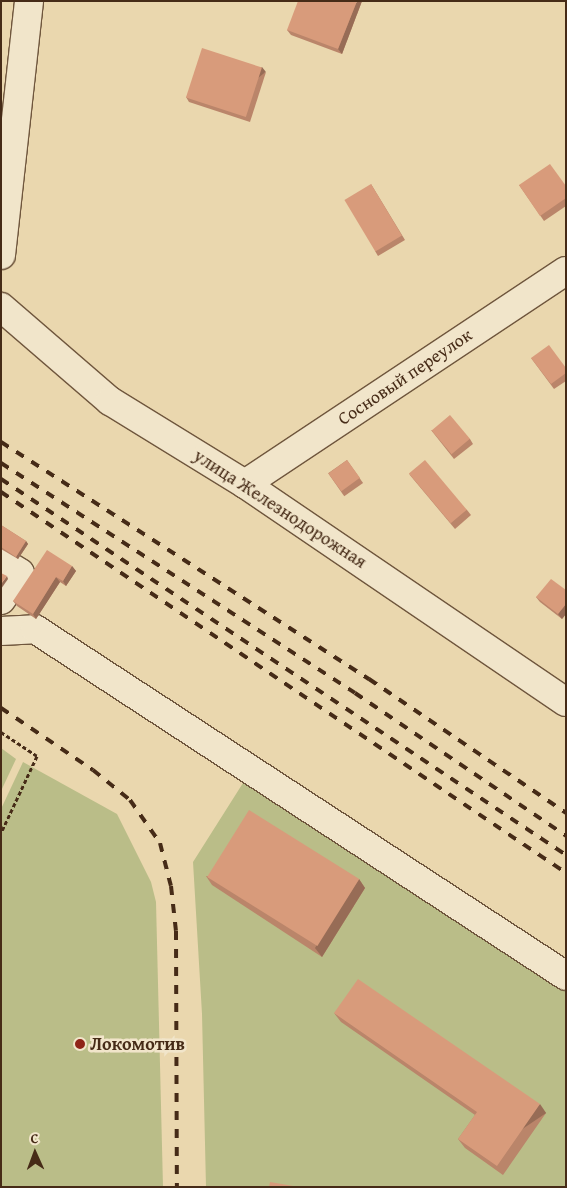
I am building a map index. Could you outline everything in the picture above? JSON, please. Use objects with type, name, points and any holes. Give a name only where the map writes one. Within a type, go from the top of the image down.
[{"type":"street","points":[[1,255],[29,1]]},
{"type":"street","name":"Сосновый переулок","points":[[245,484],[566,271]]},
{"type":"street","name":"улица Железнодорожная","points":[[1,307],[110,401],[245,484],[566,702]]},
{"type":"street","points":[[1,561],[20,573],[1,600]]},
{"type":"street","points":[[1,631],[35,629],[566,976]]},
{"type":"path","points":[[1,732],[38,756],[1,833]]},
{"type":"green space","points":[[1,748],[16,759],[1,791]]},
{"type":"green space","name":"Локомотив","points":[[23,762],[117,814],[151,882],[156,902],[163,1187],[1,1187],[1,809]]},
{"type":"green space","points":[[243,783],[566,991],[566,1187],[206,1187],[202,1014],[193,862]]},
{"type":"building","points":[[298,1],[357,1],[338,49],[287,30]]},
{"type":"building","points":[[202,48],[262,67],[246,117],[186,97]]},
{"type":"building","points":[[550,164],[566,186],[566,198],[540,216],[519,185]]},
{"type":"building","points":[[371,184],[402,235],[375,251],[344,200]]},
{"type":"building","points":[[549,345],[566,368],[566,373],[551,384],[531,358]]},
{"type":"building","points":[[450,415],[470,439],[452,454],[432,430]]},
{"type":"building","points":[[347,460],[360,478],[341,491],[328,474]]},
{"type":"building","points":[[425,460],[467,510],[451,523],[409,473]]},
{"type":"building","points":[[1,525],[26,541],[16,557],[1,547]]},
{"type":"building","points":[[47,550],[72,566],[63,581],[56,577],[33,614],[13,601]]},
{"type":"building","points":[[1,573],[7,576],[1,584]]},
{"type":"building","points":[[551,579],[566,590],[566,604],[558,614],[536,597]]},
{"type":"building","points":[[249,810],[359,879],[317,946],[207,877]]},
{"type":"building","points":[[358,979],[540,1104],[497,1166],[458,1139],[477,1112],[334,1013]]},
{"type":"building","points":[[270,1182],[299,1187],[269,1187]]},
{"type":"railway","points":[[1,442],[369,679],[566,813]]},
{"type":"railway","points":[[1,463],[355,693],[566,836]]},
{"type":"railway","points":[[1,479],[566,855]]},
{"type":"railway","points":[[1,492],[566,873]]},
{"type":"railway","points":[[1,708],[93,770],[130,800],[160,843],[171,886],[176,931],[177,1187]]},
{"type":"place","name":"Локомотив","points":[[80,1044]]}]
